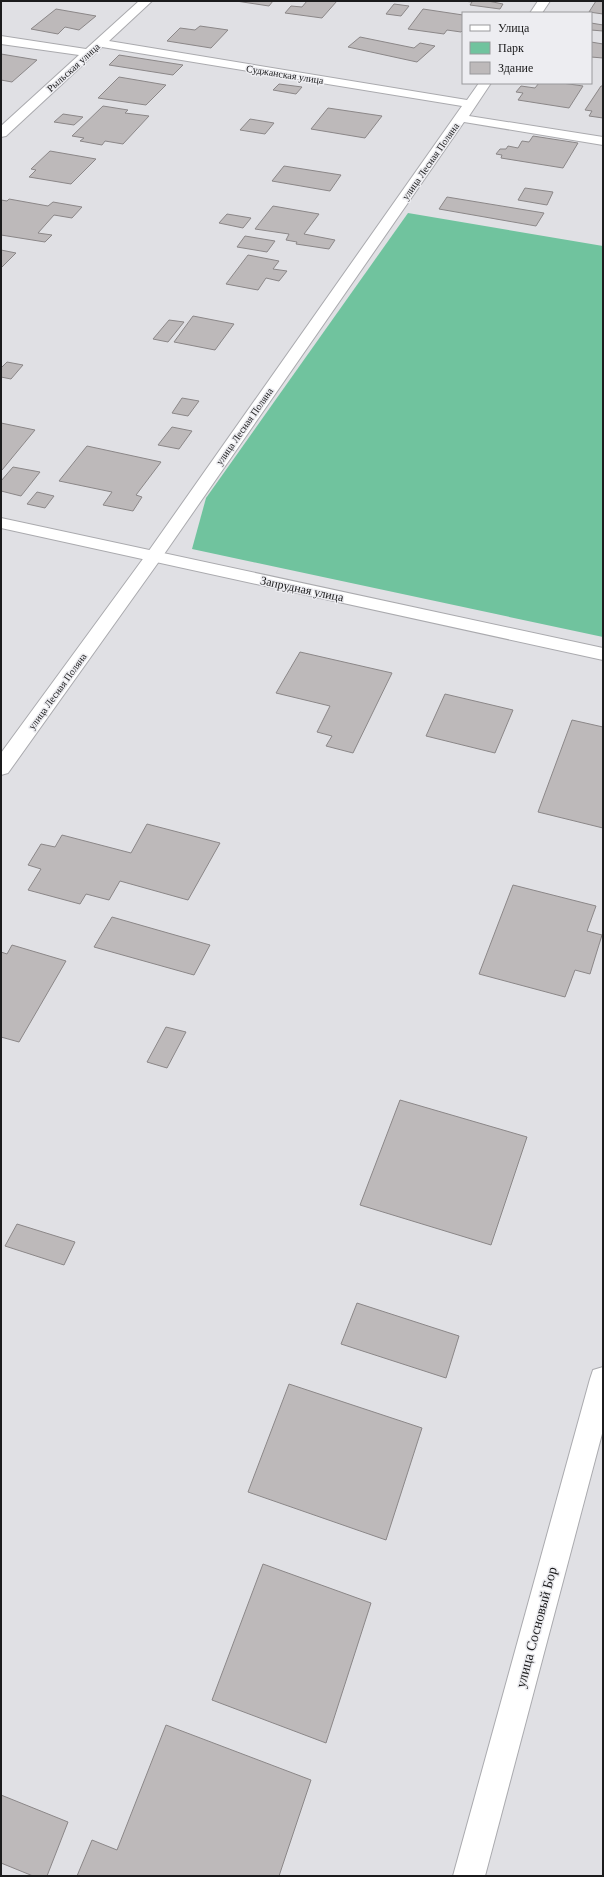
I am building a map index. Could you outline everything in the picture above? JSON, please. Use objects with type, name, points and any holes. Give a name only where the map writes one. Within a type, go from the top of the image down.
[{"type":"street","name":"Рыльская улица","points":[[1,133],[146,1]]},
{"type":"street","points":[[537,12],[544,1]]},
{"type":"street","points":[[1,40],[88,53]]},
{"type":"street","name":"Суджанская улица","points":[[99,43],[470,104]]},
{"type":"street","name":"улица Лесная Поляна","points":[[1,768],[154,556],[484,84]]},
{"type":"street","points":[[460,118],[603,141]]},
{"type":"street","name":"Запрудная улица","points":[[1,523],[603,654]]},
{"type":"street","name":"улица Сосновый Бор","points":[[469,1876],[603,1379]]},
{"type":"green space","points":[[408,213],[603,246],[603,637],[192,549],[206,498]]},
{"type":"building","points":[[236,1],[273,1],[269,6]]},
{"type":"building","points":[[307,1],[337,1],[322,18],[285,13],[291,6],[302,7]]},
{"type":"building","points":[[463,1],[488,1],[503,4],[500,9],[470,5],[472,2]]},
{"type":"building","points":[[596,1],[603,1],[603,14],[589,12]]},
{"type":"building","points":[[394,4],[409,6],[401,16],[386,14]]},
{"type":"building","points":[[56,9],[96,16],[79,30],[65,27],[58,34],[31,29]]},
{"type":"building","points":[[423,9],[462,15],[461,32],[447,30],[444,34],[408,29]]},
{"type":"building","points":[[592,23],[603,25],[603,31],[592,30]]},
{"type":"building","points":[[200,26],[228,30],[211,48],[167,41],[180,28],[195,30]]},
{"type":"building","points":[[360,37],[414,48],[420,43],[435,46],[417,62],[348,47]]},
{"type":"building","points":[[592,42],[603,44],[603,58],[592,57]]},
{"type":"building","points":[[1,54],[37,60],[12,82],[1,80]]},
{"type":"building","points":[[119,55],[183,65],[173,75],[109,65]]},
{"type":"building","points":[[119,77],[166,85],[146,105],[98,98]]},
{"type":"building","points":[[279,84],[302,87],[296,94],[273,90]]},
{"type":"building","points":[[538,84],[569,84],[583,86],[569,108],[518,100],[523,93],[516,92],[521,86],[535,88]]},
{"type":"building","points":[[601,86],[603,86],[603,118],[589,116],[592,111],[585,110]]},
{"type":"building","points":[[103,106],[128,110],[125,113],[149,116],[123,144],[105,141],[102,145],[80,141],[84,138],[72,136]]},
{"type":"building","points":[[328,108],[382,116],[365,138],[311,129]]},
{"type":"building","points":[[63,114],[83,117],[74,125],[54,122]]},
{"type":"building","points":[[250,119],[274,123],[265,134],[240,130]]},
{"type":"building","points":[[533,136],[578,143],[563,168],[501,158],[502,155],[496,154],[500,149],[506,149],[508,146],[518,148],[522,141],[529,142]]},
{"type":"building","points":[[50,151],[96,159],[71,184],[29,177],[36,170],[31,169]]},
{"type":"building","points":[[284,166],[341,175],[330,191],[272,181]]},
{"type":"building","points":[[525,188],[553,192],[547,205],[518,200]]},
{"type":"building","points":[[447,197],[544,213],[536,226],[439,209]]},
{"type":"building","points":[[9,199],[48,206],[53,202],[82,207],[72,218],[54,215],[38,233],[52,235],[45,242],[1,235],[1,200],[7,201]]},
{"type":"building","points":[[273,206],[319,214],[304,234],[335,240],[329,249],[296,244],[297,242],[286,240],[289,234],[255,229]]},
{"type":"building","points":[[227,214],[251,218],[243,228],[219,223]]},
{"type":"building","points":[[245,236],[275,241],[267,252],[237,247]]},
{"type":"building","points":[[1,250],[16,253],[1,268]]},
{"type":"building","points":[[248,255],[279,261],[273,269],[287,271],[279,281],[266,278],[258,290],[226,284]]},
{"type":"building","points":[[193,316],[234,324],[215,350],[174,342]]},
{"type":"building","points":[[169,320],[184,322],[168,342],[153,339]]},
{"type":"building","points":[[7,362],[23,365],[11,379],[1,377],[1,368]]},
{"type":"building","points":[[182,398],[199,401],[188,416],[172,413]]},
{"type":"building","points":[[1,423],[35,430],[2,470],[1,470]]},
{"type":"building","points":[[172,427],[192,431],[179,449],[158,445]]},
{"type":"building","points":[[87,446],[161,462],[136,495],[142,497],[133,511],[103,505],[112,492],[59,481]]},
{"type":"building","points":[[13,467],[40,472],[21,496],[1,491],[1,481]]},
{"type":"building","points":[[37,492],[54,496],[45,508],[27,504]]},
{"type":"building","points":[[300,652],[392,673],[353,753],[326,746],[332,736],[317,732],[330,706],[276,693]]},
{"type":"building","points":[[445,694],[513,710],[495,753],[426,736]]},
{"type":"building","points":[[572,720],[603,727],[603,828],[538,812]]},
{"type":"building","points":[[147,824],[220,843],[188,900],[120,881],[109,900],[86,894],[80,904],[28,890],[41,869],[28,865],[41,844],[55,847],[62,835],[131,853]]},
{"type":"building","points":[[513,885],[596,906],[587,931],[602,935],[590,974],[575,970],[565,997],[479,974]]},
{"type":"building","points":[[112,917],[210,945],[194,975],[94,947]]},
{"type":"building","points":[[12,945],[66,961],[19,1042],[1,1037],[1,952],[7,954]]},
{"type":"building","points":[[166,1027],[186,1032],[167,1068],[147,1062]]},
{"type":"building","points":[[400,1100],[527,1137],[491,1245],[360,1205]]},
{"type":"building","points":[[17,1224],[75,1242],[64,1265],[5,1246]]},
{"type":"building","points":[[357,1303],[459,1336],[446,1378],[341,1344]]},
{"type":"building","points":[[289,1384],[422,1428],[386,1540],[248,1492]]},
{"type":"building","points":[[263,1564],[371,1603],[326,1743],[212,1700]]},
{"type":"building","points":[[166,1725],[311,1780],[279,1876],[77,1876],[92,1840],[117,1850]]},
{"type":"building","points":[[1,1795],[68,1822],[47,1876],[33,1876],[1,1863]]}]
